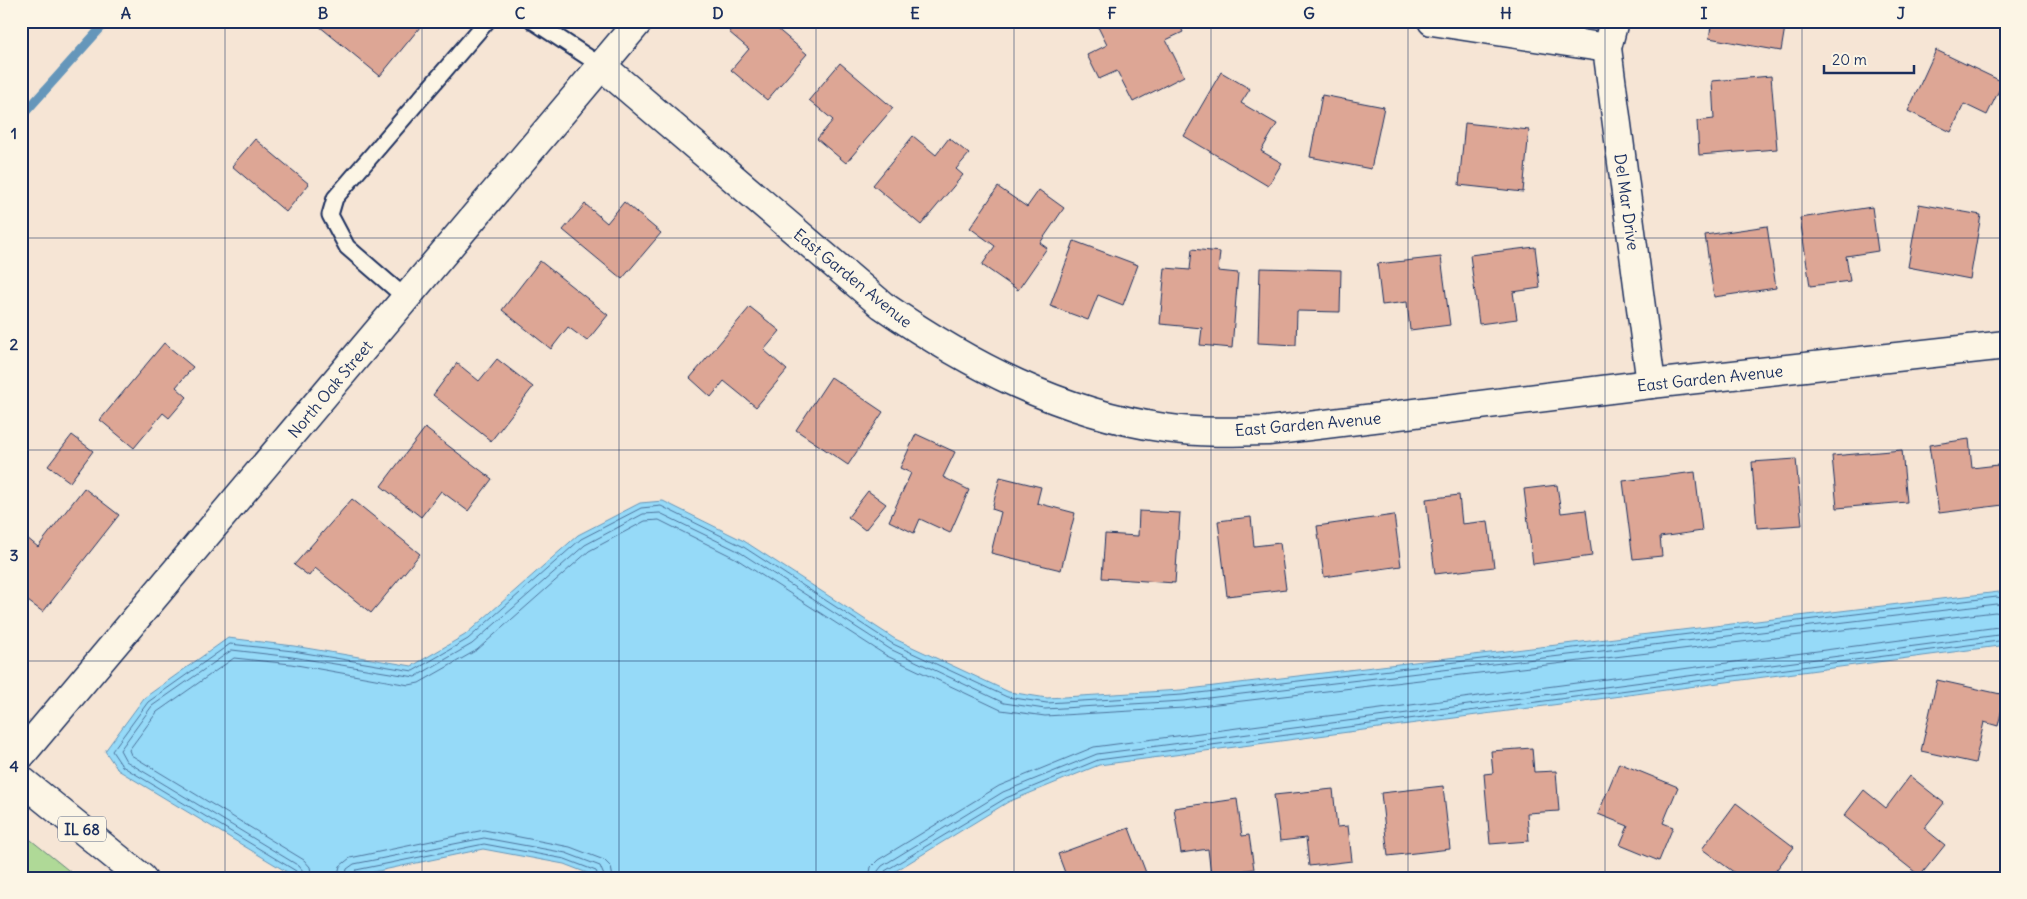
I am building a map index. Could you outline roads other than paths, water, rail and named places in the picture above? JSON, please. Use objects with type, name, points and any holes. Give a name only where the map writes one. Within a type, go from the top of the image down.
[{"type":"street","name":"North Oak Street","points":[[21,755],[639,21]]},
{"type":"street","points":[[1432,21],[1606,48]]},
{"type":"street","name":"Del Mar Drive","points":[[1614,21],[1606,48],[1651,384]]},
{"type":"street","name":"East Garden Avenue","points":[[602,67],[890,310],[933,340],[997,376],[1046,398],[1103,415],[1166,428],[1222,432],[1268,431],[1651,384],[2006,345]]},
{"type":"street","name":"IL 68","points":[[21,780],[142,878]]},
{"type":"lane","points":[[406,299],[347,247],[330,215],[335,198],[487,21]]},
{"type":"lane","points":[[533,21],[602,67]]},
{"type":"water","points":[[663,501],[744,541],[895,639],[1009,692],[1047,698],[1181,690],[1999,592],[2006,596],[2006,645],[1099,765],[1008,802],[884,878],[600,878],[564,864],[483,849],[345,878],[297,878],[118,770],[105,751],[144,698],[228,638],[294,646],[412,666],[465,635],[578,535],[640,503]]},
{"type":"waterway","points":[[21,117],[107,21]]}]
